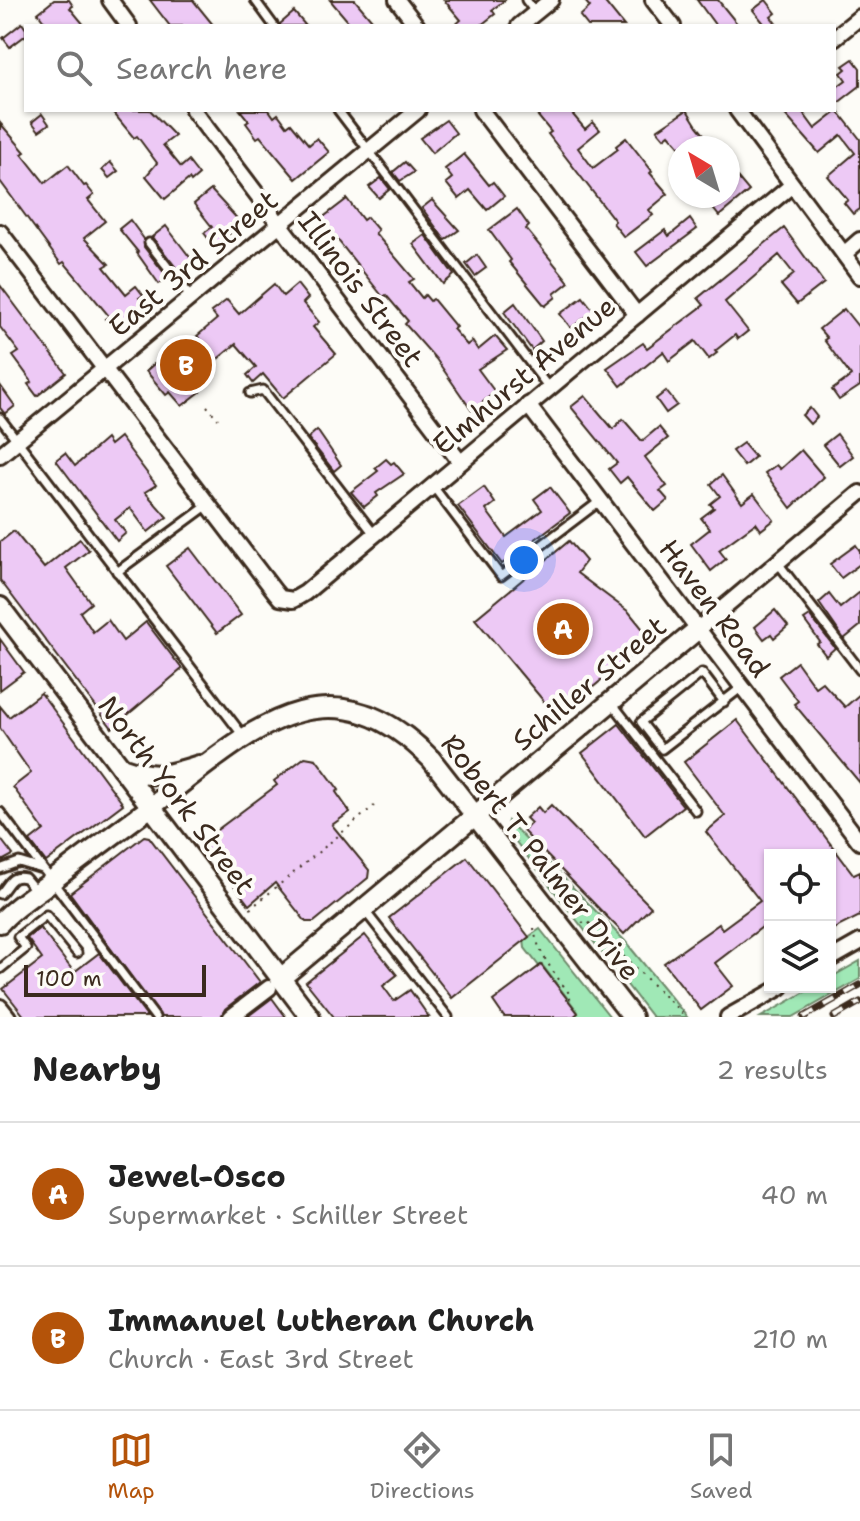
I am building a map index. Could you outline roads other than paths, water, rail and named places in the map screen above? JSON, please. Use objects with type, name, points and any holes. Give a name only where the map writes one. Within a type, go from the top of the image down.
[{"type":"main road","name":"North York Street","points":[[0,607],[151,807],[275,983],[310,1017]]},
{"type":"main road","name":"Schiller Street","points":[[275,983],[698,629]]},
{"type":"main road","name":"Robert T. Palmer Drive","points":[[1,920],[37,893],[48,875],[151,807],[267,722],[323,708],[360,712],[394,727],[418,745],[632,1017]]},
{"type":"main road","points":[[121,767],[147,776],[175,772],[213,760]]},
{"type":"street","points":[[110,0],[128,24]]},
{"type":"street","points":[[397,0],[415,24]]},
{"type":"street","points":[[522,24],[551,0]]},
{"type":"street","points":[[653,0],[671,24]]},
{"type":"street","points":[[836,36],[860,17]]},
{"type":"street","name":"Illinois Street","points":[[195,112],[460,462]]},
{"type":"street","name":"East 3rd Street","points":[[0,455],[416,112]]},
{"type":"street","points":[[483,112],[637,315]]},
{"type":"street","points":[[741,112],[860,276]]},
{"type":"street","name":"Elmhurst Avenue","points":[[208,505],[275,592],[288,601],[305,593],[792,185]]},
{"type":"street","points":[[0,232],[208,505]]},
{"type":"street","points":[[844,254],[860,240]]},
{"type":"street","name":"Haven Road","points":[[528,405],[860,842]]},
{"type":"street","name":"Schiller Street","points":[[698,629],[859,498]]},
{"type":"street","points":[[836,956],[860,942]]},
{"type":"street","points":[[231,1017],[275,983]]},
{"type":"street","points":[[728,1017],[770,993]]},
{"type":"street","points":[[0,1007],[8,1017]]},
{"type":"lane","points":[[255,0],[273,24]]},
{"type":"lane","points":[[526,0],[536,13]]},
{"type":"lane","points":[[340,112],[549,388]]},
{"type":"lane","points":[[149,243],[192,298]]},
{"type":"lane","points":[[250,393],[263,390],[374,534]]},
{"type":"lane","points":[[0,418],[244,737]]},
{"type":"lane","points":[[432,485],[501,576],[600,501]]},
{"type":"lane","points":[[117,572],[208,505]]},
{"type":"lane","points":[[778,563],[860,670]]},
{"type":"lane","points":[[633,729],[702,673],[724,702]]},
{"type":"lane","points":[[641,722],[662,749],[742,687]]},
{"type":"lane","points":[[611,701],[696,811]]},
{"type":"lane","points":[[0,812],[155,1017]]},
{"type":"lane","points":[[0,869],[19,862],[48,875]]},
{"type":"lane","points":[[0,894],[11,879],[20,877],[25,878],[37,893]]},
{"type":"lane","points":[[363,909],[448,1017]]},
{"type":"lane","points":[[18,937],[46,915],[77,953]]},
{"type":"lane","points":[[0,969],[26,948],[1,920]]},
{"type":"railway","points":[[804,1017],[860,985]]},
{"type":"railway","points":[[834,1017],[860,1002]]},
{"type":"place","name":"Immanuel Lutheran Church","points":[[186,365]]},
{"type":"place","name":"Jewel-Osco","points":[[563,629]]}]
